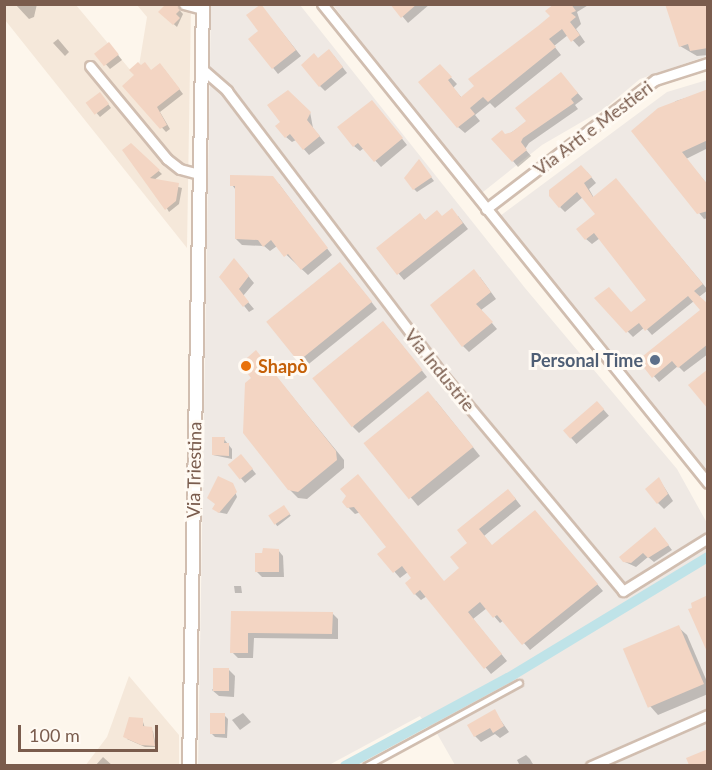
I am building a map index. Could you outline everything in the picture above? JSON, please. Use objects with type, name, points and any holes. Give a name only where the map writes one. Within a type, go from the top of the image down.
[{"type":"main road","name":"Via Triestina","points":[[189,765],[203,7]]},
{"type":"street","name":"Via Triestina","points":[[184,4],[203,7]]},
{"type":"street","points":[[322,4],[708,483]]},
{"type":"street","name":"Via Arti e Mestieri","points":[[486,209],[655,80],[708,63]]},
{"type":"street","points":[[90,66],[166,159],[180,169],[199,174]]},
{"type":"street","name":"Via Industrie","points":[[201,68],[227,91],[434,364],[623,591],[708,538]]},
{"type":"street","points":[[591,765],[708,715]]},
{"type":"lane","points":[[366,765],[519,682]]},
{"type":"shaded area","points":[[4,5],[76,5],[137,78],[147,17],[137,5],[191,5],[187,248],[5,20]]},
{"type":"shaded area","points":[[211,5],[300,5],[525,288],[677,469],[707,523],[707,765],[455,765],[435,730],[431,732],[420,716],[329,765],[198,766]]},
{"type":"shaded area","points":[[333,5],[707,5],[707,56],[640,79],[604,109],[542,145],[478,196]]},
{"type":"shaded area","points":[[707,80],[707,480],[496,219],[667,92]]},
{"type":"shaded area","points":[[129,676],[179,735],[179,765],[85,766],[107,737]]},
{"type":"building","points":[[166,4],[177,4],[180,10],[176,14],[180,18],[173,25],[158,12]]},
{"type":"building","points":[[261,4],[296,50],[272,69],[248,39],[258,31],[246,15]]},
{"type":"building","points":[[390,4],[417,4],[401,18]]},
{"type":"building","points":[[554,4],[571,4],[576,11],[571,13],[576,17],[570,22],[580,35],[571,42],[562,29],[549,39],[556,47],[488,102],[483,97],[470,108],[475,114],[457,128],[418,82],[440,64],[452,77],[448,80],[461,97],[474,86],[468,79],[550,16],[545,11]]},
{"type":"building","points":[[665,4],[708,4],[708,48],[690,51],[688,44],[679,47]]},
{"type":"building","points":[[109,42],[119,55],[104,66],[94,54]]},
{"type":"building","points":[[329,49],[343,67],[319,87],[301,65],[314,53],[318,58]]},
{"type":"building","points":[[138,62],[141,65],[145,62],[151,70],[160,63],[180,89],[157,107],[167,125],[160,129],[122,86],[134,75],[129,70]]},
{"type":"building","points":[[561,72],[578,93],[571,99],[574,103],[523,138],[521,142],[527,150],[512,162],[491,139],[502,130],[505,134],[512,132],[526,121],[515,108]]},
{"type":"building","points":[[708,89],[708,140],[682,152],[708,185],[708,211],[697,214],[631,131],[658,108]]},
{"type":"building","points":[[288,90],[311,112],[307,120],[320,136],[303,150],[290,134],[285,138],[275,126],[280,122],[267,105]]},
{"type":"building","points":[[100,92],[109,104],[95,115],[86,103]]},
{"type":"building","points":[[372,100],[403,138],[374,162],[358,143],[353,147],[337,127]]},
{"type":"building","points":[[131,143],[160,170],[150,178],[179,183],[176,201],[165,210],[122,150]]},
{"type":"building","points":[[419,159],[432,177],[413,190],[404,178]]},
{"type":"building","points":[[581,165],[592,177],[584,183],[593,197],[616,178],[703,284],[694,291],[708,304],[708,344],[678,368],[672,361],[652,378],[638,360],[700,310],[688,296],[645,331],[639,323],[626,333],[594,298],[609,287],[631,312],[646,300],[594,233],[585,240],[576,229],[595,214],[577,192],[559,208],[549,196],[549,190]]},
{"type":"building","points":[[230,175],[273,176],[328,248],[301,270],[288,254],[284,257],[271,240],[263,247],[258,240],[235,239],[235,186],[230,186]]},
{"type":"building","points":[[452,208],[463,223],[397,275],[376,248],[420,213],[425,220],[437,210],[442,216]]},
{"type":"building","points":[[234,258],[249,276],[239,289],[249,302],[243,307],[219,277]]},
{"type":"building","points":[[340,262],[372,302],[298,361],[266,322]]},
{"type":"building","points":[[474,269],[491,292],[476,304],[493,322],[462,347],[430,305]]},
{"type":"building","points":[[383,321],[423,370],[352,427],[312,378]]},
{"type":"building","points":[[256,350],[336,451],[337,460],[298,492],[288,490],[243,433],[245,383],[251,378],[240,364]]},
{"type":"building","points":[[708,369],[708,409],[688,385]]},
{"type":"building","points":[[428,391],[473,447],[409,499],[363,443]]},
{"type":"building","points":[[597,401],[604,409],[570,439],[563,431]]},
{"type":"building","points":[[212,437],[225,437],[224,443],[229,443],[229,456],[212,455]]},
{"type":"building","points":[[241,454],[253,469],[240,479],[228,465]]},
{"type":"building","points":[[358,474],[444,581],[459,568],[450,557],[467,543],[457,530],[508,489],[516,499],[479,529],[492,545],[535,510],[598,584],[522,645],[497,615],[493,618],[480,602],[468,612],[502,654],[484,669],[420,590],[414,595],[405,583],[411,578],[402,566],[393,573],[377,554],[386,547],[354,507],[347,508],[342,502],[346,496],[340,489]]},
{"type":"building","points":[[218,476],[233,483],[237,492],[219,513],[212,509],[215,504],[207,498]]},
{"type":"building","points":[[659,477],[668,494],[657,504],[645,489]]},
{"type":"building","points":[[284,505],[290,514],[274,525],[268,516]]},
{"type":"building","points":[[655,527],[669,545],[648,558],[643,553],[631,563],[623,562],[619,557]]},
{"type":"building","points":[[263,548],[279,549],[279,572],[255,572],[255,553],[262,553]]},
{"type":"building","points":[[708,595],[708,654],[688,609],[692,608],[691,603]]},
{"type":"building","points":[[231,611],[333,612],[332,634],[248,633],[248,653],[230,653]]},
{"type":"building","points":[[679,625],[704,684],[648,708],[623,649]]},
{"type":"building","points":[[213,668],[229,668],[229,691],[213,691]]},
{"type":"building","points":[[495,709],[504,726],[493,733],[490,728],[474,737],[467,725]]},
{"type":"building","points":[[210,713],[225,713],[225,734],[210,734]]},
{"type":"building","points":[[129,717],[143,718],[143,726],[152,727],[155,746],[141,745],[123,737]]},
{"type":"building","points":[[708,749],[708,765],[689,765],[686,758]]},
{"type":"waterway","points":[[345,766],[508,678],[708,557]]},
{"type":"place","name":"Personal Time","points":[[655,360]]},
{"type":"place","name":"Shapò","points":[[246,366]]}]
